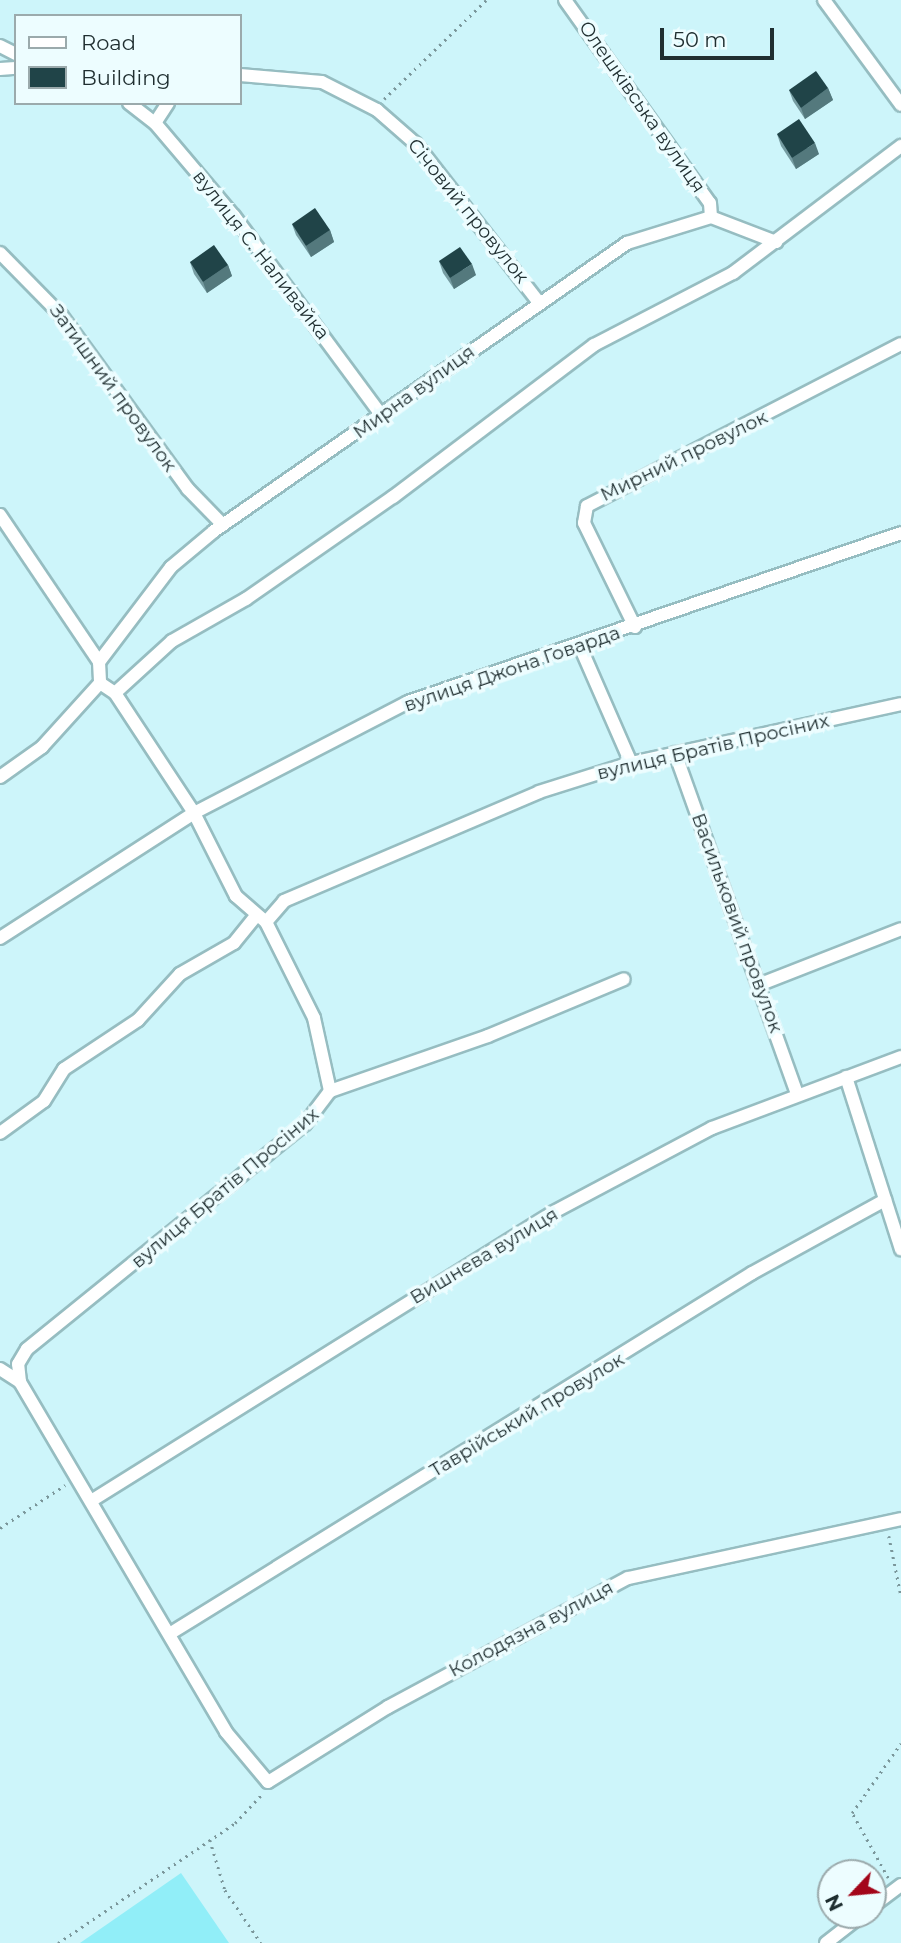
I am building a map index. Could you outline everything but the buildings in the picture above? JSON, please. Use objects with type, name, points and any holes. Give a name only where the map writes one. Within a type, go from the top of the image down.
[{"type":"street","name":"Олешківська вулиця","points":[[565,0],[710,203],[711,217]]},
{"type":"street","points":[[824,0],[901,105]]},
{"type":"street","name":"Січовий провулок","points":[[242,75],[322,82],[374,108],[416,144],[538,302]]},
{"type":"street","name":"вулиця С. Наливайка","points":[[132,105],[155,122],[234,216],[382,416]]},
{"type":"street","points":[[155,122],[167,105]]},
{"type":"street","points":[[115,693],[172,641],[246,599],[381,505],[594,345],[733,273],[901,146]]},
{"type":"street","points":[[711,217],[776,242]]},
{"type":"street","name":"Мирна вулиця","points":[[99,662],[171,567],[223,525],[382,416],[538,302],[627,243],[711,217]]},
{"type":"street","name":"Затишний провулок","points":[[0,253],[61,315],[181,481],[223,525]]},
{"type":"street","name":"Мирний провулок","points":[[635,627],[584,523],[587,506],[901,344]]},
{"type":"street","points":[[0,515],[99,662],[100,683],[42,747],[0,777]]},
{"type":"street","name":"вулиця Джона Говарда","points":[[0,938],[194,813],[408,702],[635,627],[901,533]]},
{"type":"street","points":[[579,644],[631,763]]},
{"type":"street","points":[[100,683],[115,693],[194,813],[236,896],[260,919],[314,1018],[330,1091]]},
{"type":"street","name":"вулиця Братів Просіних","points":[[0,1133],[44,1101],[64,1069],[138,1020],[180,974],[234,943],[284,901],[539,792],[631,763],[901,704]]},
{"type":"street","name":"Васильковий провулок","points":[[675,753],[761,984],[797,1094]]},
{"type":"street","points":[[761,984],[901,929]]},
{"type":"street","name":"вулиця Братів Просіних","points":[[20,1382],[18,1364],[27,1349],[305,1124],[330,1091],[488,1036],[624,979]]},
{"type":"street","name":"Вишнева вулиця","points":[[90,1501],[552,1213],[712,1128],[901,1057]]},
{"type":"street","points":[[846,1077],[901,1250]]},
{"type":"street","name":"Таврійський провулок","points":[[171,1633],[752,1273],[885,1200]]},
{"type":"street","points":[[0,1369],[20,1382],[171,1633],[226,1732],[268,1782]]},
{"type":"street","name":"Колодязна вулиця","points":[[268,1782],[455,1669],[628,1578],[901,1519]]},
{"type":"street","points":[[826,1943],[844,1929]]},
{"type":"path","points":[[374,108],[486,0]]},
{"type":"path","points":[[0,1528],[53,1491],[79,1482]]},
{"type":"path","points":[[886,1522],[901,1595]]},
{"type":"path","points":[[899,1891],[852,1813],[901,1743]]},
{"type":"path","points":[[58,1943],[210,1840],[260,1800],[268,1782]]},
{"type":"path","points":[[210,1840],[225,1891],[261,1943]]},
{"type":"shaded area","points":[[181,1873],[229,1943],[80,1943]]}]
